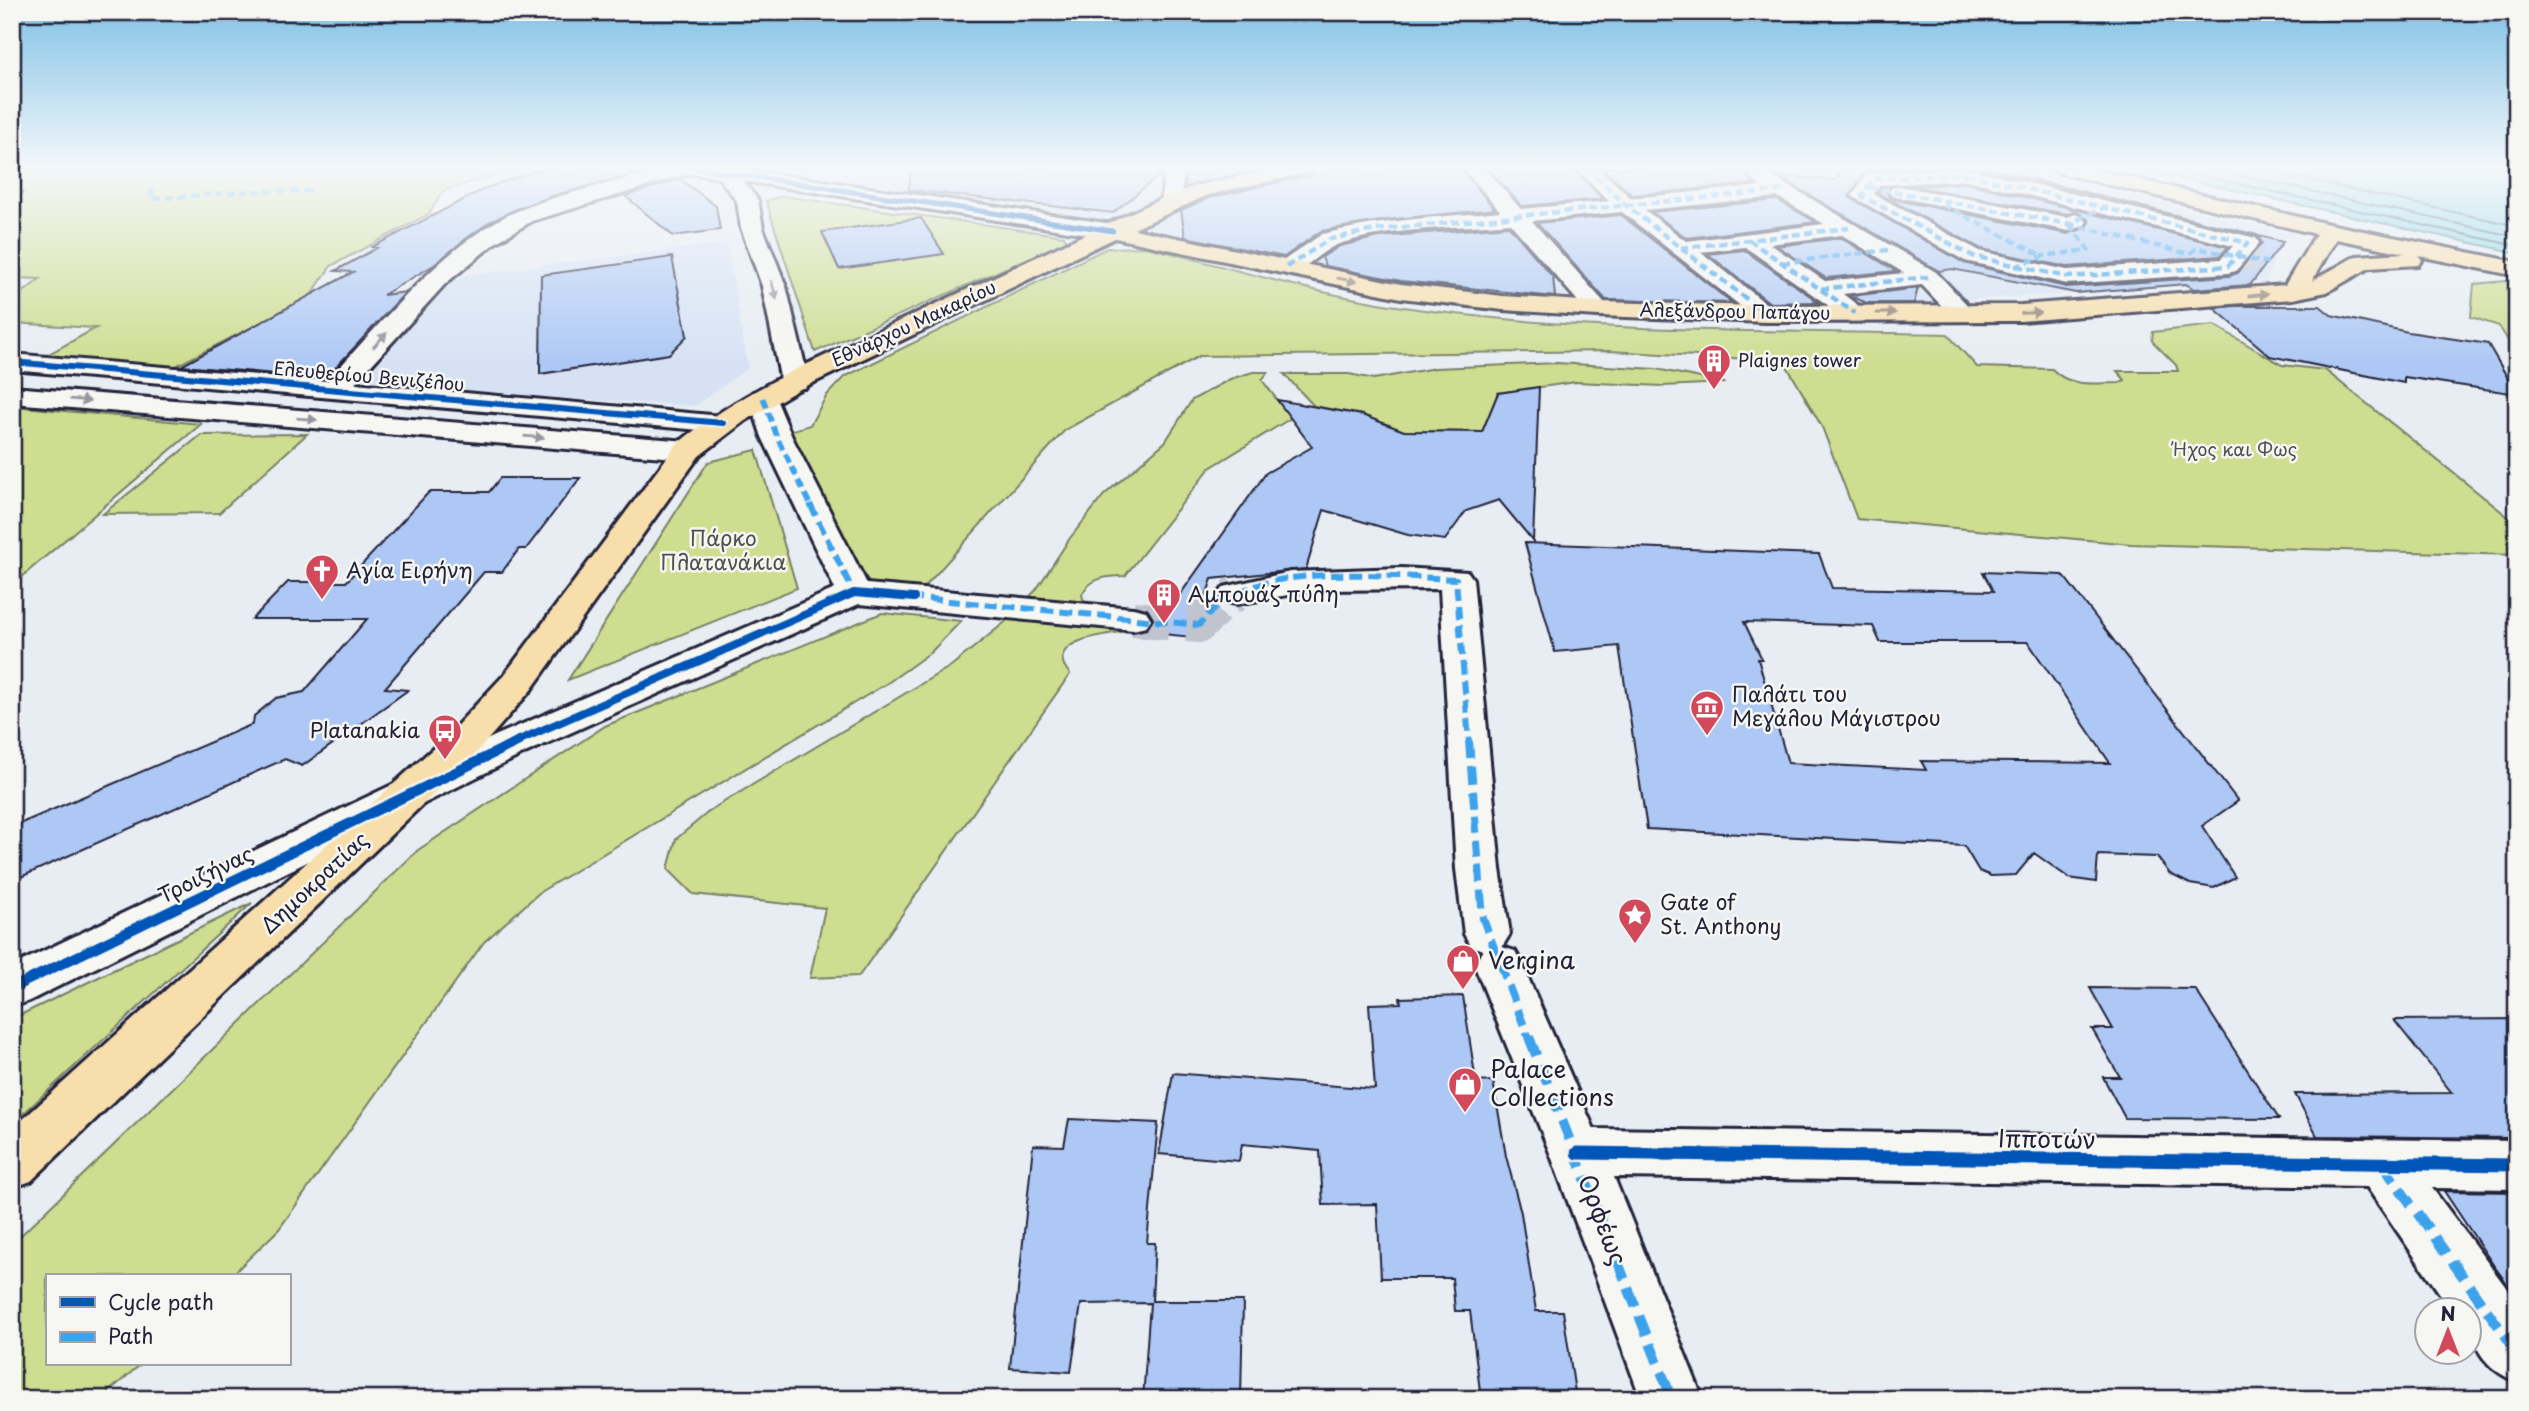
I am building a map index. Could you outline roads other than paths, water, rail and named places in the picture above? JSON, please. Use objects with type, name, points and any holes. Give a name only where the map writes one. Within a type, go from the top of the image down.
[{"type":"main road","name":"Εθνάρχου Μακαρίου","points":[[763,398],[1107,234]]},
{"type":"main road","name":"Αλεξάνδρου Παπάγου","points":[[1126,234],[1401,291],[1454,298],[1598,309],[1766,314],[2063,312],[2293,292],[2318,287],[2364,261],[2378,260],[2517,269]]},
{"type":"main road","points":[[1162,234],[1174,244]]},
{"type":"main road","points":[[2293,292],[2327,234]]},
{"type":"main road","points":[[2343,234],[2517,269]]},
{"type":"main road","name":"Δημοκρατίας","points":[[12,1164],[462,744],[517,682],[688,450],[723,423],[763,398]]},
{"type":"street","points":[[333,390],[438,279],[495,234]]},
{"type":"street","points":[[755,234],[774,286],[795,382]]},
{"type":"street","points":[[1286,267],[1330,239],[1356,234]]},
{"type":"street","points":[[1531,234],[1598,309]]},
{"type":"street","points":[[1663,234],[1766,314]]},
{"type":"street","points":[[1681,248],[1800,234]]},
{"type":"street","points":[[1859,234],[1928,276],[1963,314]]},
{"type":"street","points":[[1931,234],[1973,256],[2068,274],[2217,264],[2231,255],[2235,243],[2200,234]]},
{"type":"street","points":[[2000,234],[2043,256]]},
{"type":"street","points":[[2015,266],[2043,256],[2089,250],[2077,234]]},
{"type":"street","points":[[2108,234],[2189,254],[2197,248],[2231,255]]},
{"type":"street","points":[[1749,240],[1855,313]]},
{"type":"street","points":[[1783,262],[1888,250]]},
{"type":"street","points":[[1821,289],[1928,276]]},
{"type":"street","name":"Ελευθερίου Βενιζέλου","points":[[12,362],[723,423]]},
{"type":"street","points":[[12,395],[688,450]]},
{"type":"street","points":[[763,398],[777,438],[853,593],[1133,619]]},
{"type":"street","name":"Ορφέως","points":[[1236,594],[1263,585],[1305,579],[1456,579],[1478,869],[1493,949],[1577,1153],[1672,1399]]},
{"type":"street","name":"Τροιζήνας","points":[[12,988],[511,744],[853,593]]},
{"type":"street","name":"Ιπποτών","points":[[1577,1153],[2517,1165]]},
{"type":"street","points":[[2382,1164],[2517,1352]]},
{"type":"water","points":[[2431,234],[2517,234],[2517,253]]},
{"type":"tunnel","points":[[2236,256],[2268,263]]},
{"type":"tunnel","points":[[1133,619],[1199,625],[1224,600],[1236,594]]},
{"type":"place","name":"Plaignes tower","points":[[1714,391]]},
{"type":"place","name":"Αγία Ειρήνη","points":[[322,601]]},
{"type":"place","name":"Αμπουάζ πύλη","points":[[1164,625]]},
{"type":"place","name":"Παλάτι του Μεγάλου Μάγιστρου","points":[[1707,737]]},
{"type":"place","name":"Platanakia","points":[[445,761]]},
{"type":"place","name":"Gate of St. Anthony","points":[[1635,945]]},
{"type":"place","name":"Vergina","points":[[1463,991]]},
{"type":"place","name":"Palace Collections","points":[[1465,1114]]},
{"type":"park label","name":"Ήχος και Φως","points":[[2235,450]]},
{"type":"park label","name":"Πάρκο Πλατανάκια","points":[[723,551]]}]
